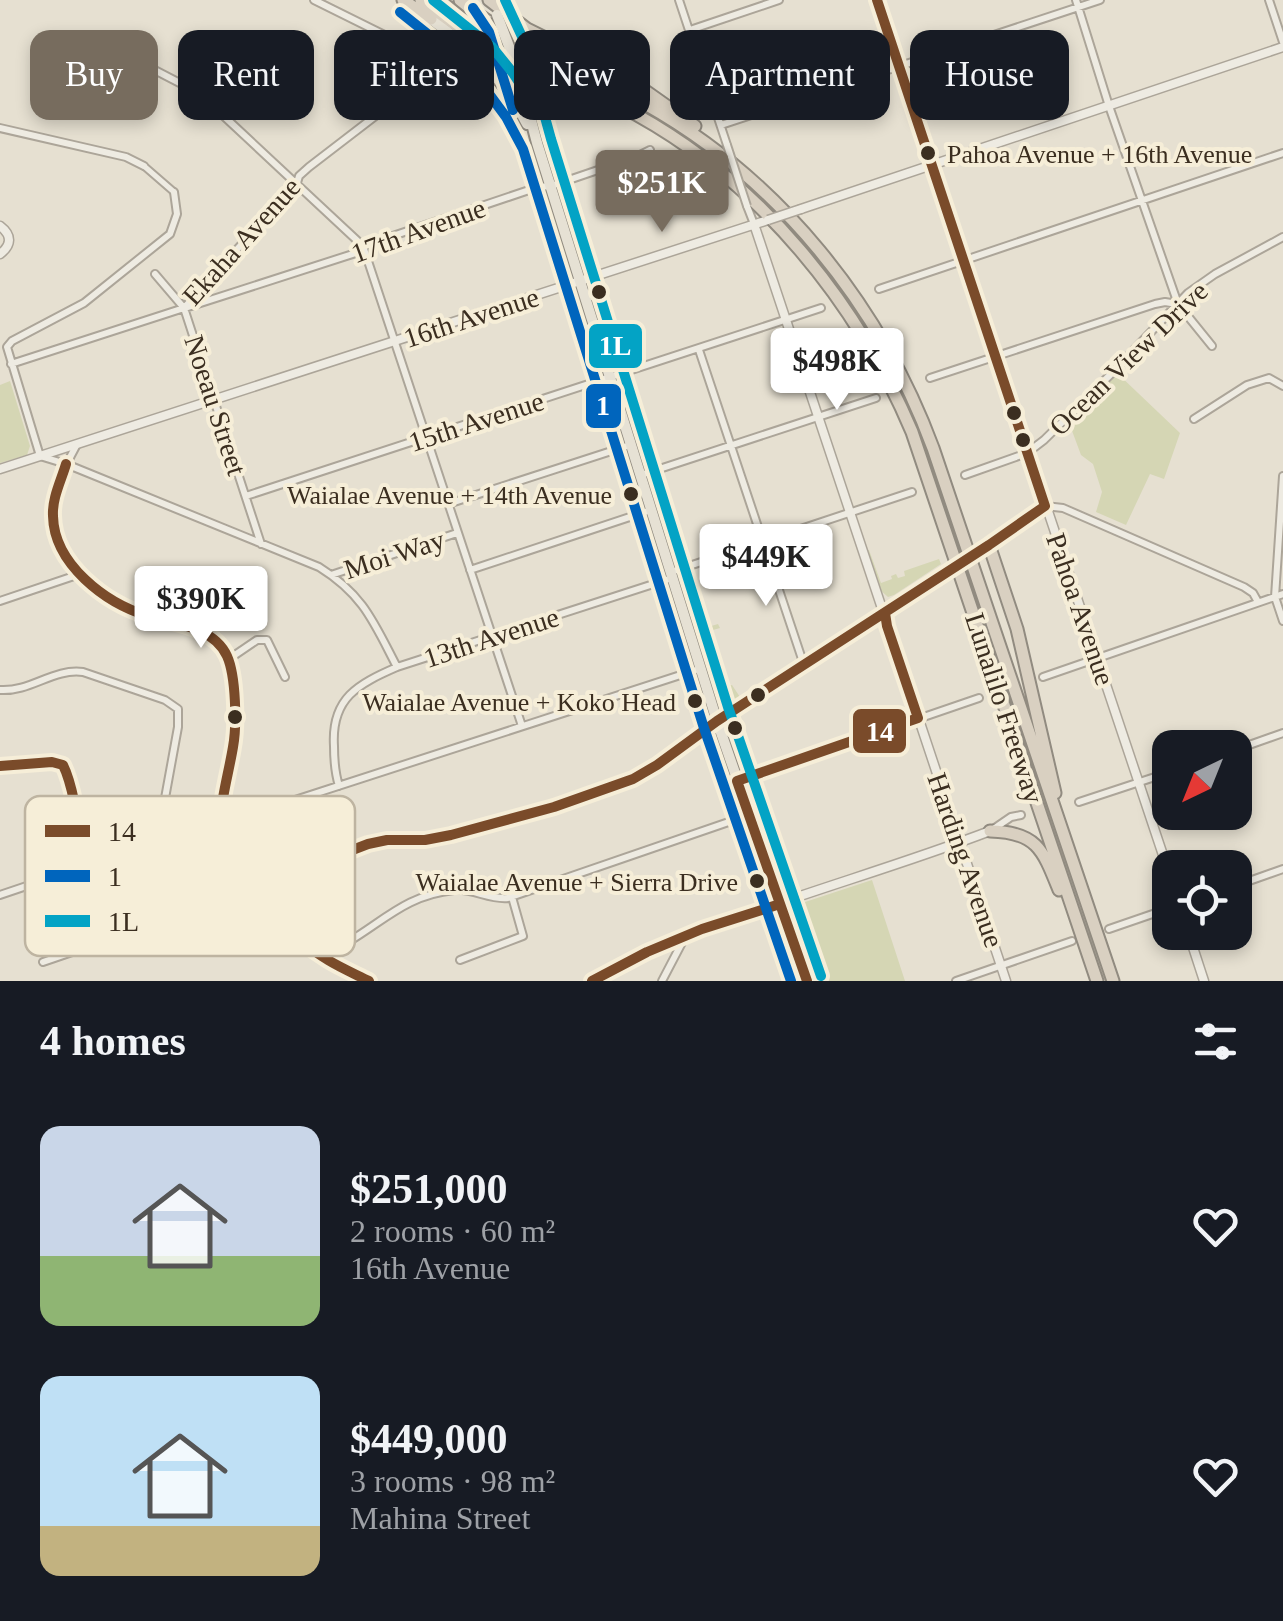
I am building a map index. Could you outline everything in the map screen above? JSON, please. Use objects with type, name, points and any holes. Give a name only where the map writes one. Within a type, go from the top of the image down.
[{"type":"highway","points":[[403,0],[431,18]]},
{"type":"highway","points":[[421,0],[514,62]]},
{"type":"highway","name":"Lunalilo Freeway","points":[[440,0],[463,21],[514,53]]},
{"type":"highway","name":"Lunalilo Freeway","points":[[460,0],[519,42],[624,93],[726,157],[775,200],[840,278],[879,336],[933,448],[1113,981]]},
{"type":"highway","points":[[490,6],[527,29],[630,80],[667,105],[775,200]]},
{"type":"highway","name":"Lunalilo Freeway","points":[[645,120],[702,156],[764,212],[819,273],[883,370],[924,464],[1095,981]]},
{"type":"highway","points":[[989,545],[1017,628],[1068,846]]},
{"type":"highway","points":[[990,831],[1018,834],[1040,849],[1095,981]]},
{"type":"main road","points":[[490,6],[510,45],[701,668],[807,981]]},
{"type":"main road","points":[[431,18],[446,30]]},
{"type":"main road","points":[[494,75],[537,143]]},
{"type":"street","points":[[314,0],[374,30]]},
{"type":"street","name":"Harding Avenue","points":[[679,0],[690,30]]},
{"type":"street","points":[[690,30],[778,0]]},
{"type":"street","name":"Pahoa Avenue","points":[[877,0],[1161,850]]},
{"type":"street","points":[[721,125],[1077,4],[1100,0]]},
{"type":"street","points":[[1269,0],[1283,45]]},
{"type":"street","points":[[1077,4],[1178,304],[1212,346]]},
{"type":"street","name":"16th Avenue","points":[[0,470],[932,166],[1283,45]]},
{"type":"street","points":[[158,72],[199,93],[363,246],[522,726]]},
{"type":"street","name":"Ekaha Avenue","points":[[11,364],[184,308],[298,183],[300,176],[371,120]]},
{"type":"street","name":"Harding Avenue","points":[[719,120],[1006,981]]},
{"type":"street","points":[[0,128],[126,157],[144,166],[174,192],[177,214],[170,234],[84,303],[7,347],[40,456],[331,574],[364,606],[397,667]]},
{"type":"street","name":"17th Avenue","points":[[184,308],[359,252],[363,246],[650,150]]},
{"type":"street","points":[[879,289],[1283,153]]},
{"type":"street","points":[[0,226],[9,234],[9,245],[0,254]]},
{"type":"street","name":"Ocean View Drive","points":[[1027,454],[1206,280],[1283,237]]},
{"type":"street","name":"Noeau Street","points":[[155,274],[184,308],[262,545]]},
{"type":"street","points":[[930,378],[1155,304],[1178,304]]},
{"type":"street","name":"15th Avenue","points":[[246,496],[820,308]]},
{"type":"street","points":[[698,350],[804,665]]},
{"type":"street","points":[[1194,419],[1255,381],[1269,378],[1283,386]]},
{"type":"street","points":[[641,474],[876,398]]},
{"type":"street","points":[[448,504],[632,444]]},
{"type":"street","points":[[76,446],[66,464],[53,508],[54,526],[68,559],[105,595],[133,610],[210,635],[222,645],[229,659],[234,738],[221,796]]},
{"type":"street","points":[[964,475],[1027,454]]},
{"type":"street","points":[[1283,476],[1279,596],[1283,621]]},
{"type":"street","name":"13th Avenue","points":[[339,786],[333,728],[341,703],[364,682],[397,667],[492,638],[912,492]]},
{"type":"street","points":[[355,849],[387,840],[425,840],[450,835],[596,793],[647,772],[1045,506],[1063,508],[1244,587],[1258,602]]},
{"type":"street","points":[[470,570],[652,510]]},
{"type":"street","name":"Moi Way","points":[[331,574],[458,533]]},
{"type":"street","points":[[0,600],[80,574]]},
{"type":"street","points":[[1043,677],[1279,596]]},
{"type":"street","points":[[229,659],[258,640],[267,640],[285,677]]},
{"type":"street","points":[[308,796],[701,668]]},
{"type":"street","points":[[0,690],[25,688],[72,670],[166,700],[178,708],[178,728],[165,796]]},
{"type":"street","points":[[738,781],[979,698]]},
{"type":"street","points":[[1252,744],[1283,733]]},
{"type":"street","points":[[0,766],[52,762],[63,766],[70,776],[73,796]]},
{"type":"street","points":[[1079,802],[1152,778]]},
{"type":"street","points":[[592,981],[686,936],[960,843],[1021,814]]},
{"type":"street","points":[[355,937],[392,910],[436,894],[458,890],[495,898],[512,897],[749,815]]},
{"type":"street","points":[[1252,880],[1283,869]]},
{"type":"street","points":[[0,895],[25,887]]},
{"type":"street","points":[[460,960],[522,938],[524,932],[512,897]]},
{"type":"street","points":[[1109,929],[1152,914]]},
{"type":"street","points":[[662,981],[686,936]]},
{"type":"street","points":[[956,981],[1072,942]]},
{"type":"street","points":[[1194,950],[1204,981]]},
{"type":"street","points":[[42,962],[60,956]]},
{"type":"street","points":[[320,956],[368,981]]},
{"type":"green space","points":[[1116,372],[1180,433],[1164,479],[1150,474],[1126,525],[1096,512],[1102,492],[1093,464],[1081,455],[1068,420]]},
{"type":"green space","points":[[10,381],[30,446],[27,455],[0,463],[0,385]]},
{"type":"green space","points":[[867,550],[881,583],[939,559],[941,564],[888,597],[879,589]]},
{"type":"green space","points":[[694,569],[708,627],[718,624],[720,628],[713,630],[712,640],[721,675],[725,686],[732,685],[740,697],[728,704],[718,699],[680,581],[682,574]]},
{"type":"green space","points":[[872,880],[905,981],[824,981],[799,904]]},
{"type":"tunnel","points":[[1072,941],[1109,929]]},
{"type":"transit line","name":"1L","points":[[433,0],[492,47],[514,75]]},
{"type":"transit line","name":"1L","points":[[505,0],[524,41],[728,707],[821,976]]},
{"type":"transit line","name":"14","points":[[355,849],[387,840],[451,835],[554,807],[633,779],[1045,506],[877,0]]},
{"type":"transit line","name":"1","points":[[473,8],[489,32],[513,110]]},
{"type":"transit line","name":"1","points":[[400,12],[470,68],[506,117],[523,149],[703,725],[791,981]]},
{"type":"transit line","name":"14","points":[[66,464],[53,516],[62,550],[72,565],[115,602],[203,632],[227,656],[234,688],[235,726],[223,796]]},
{"type":"transit line","name":"14","points":[[737,781],[918,718],[885,613]]},
{"type":"transit line","name":"14","points":[[0,766],[52,762],[63,765],[73,796]]},
{"type":"transit line","name":"14","points":[[737,781],[807,981]]},
{"type":"transit line","name":"14","points":[[592,981],[702,929],[780,904]]},
{"type":"transit line","name":"14","points":[[322,956],[369,981]]},
{"type":"place","name":"Pahoa Avenue + 16th Avenue","points":[[928,153]]},
{"type":"place","name":"Waialae Avenue + 14th Avenue","points":[[631,494]]},
{"type":"place","name":"Waialae Avenue + Koko Head","points":[[695,701]]},
{"type":"place","name":"Waialae Avenue + Sierra Drive","points":[[757,881]]}]
